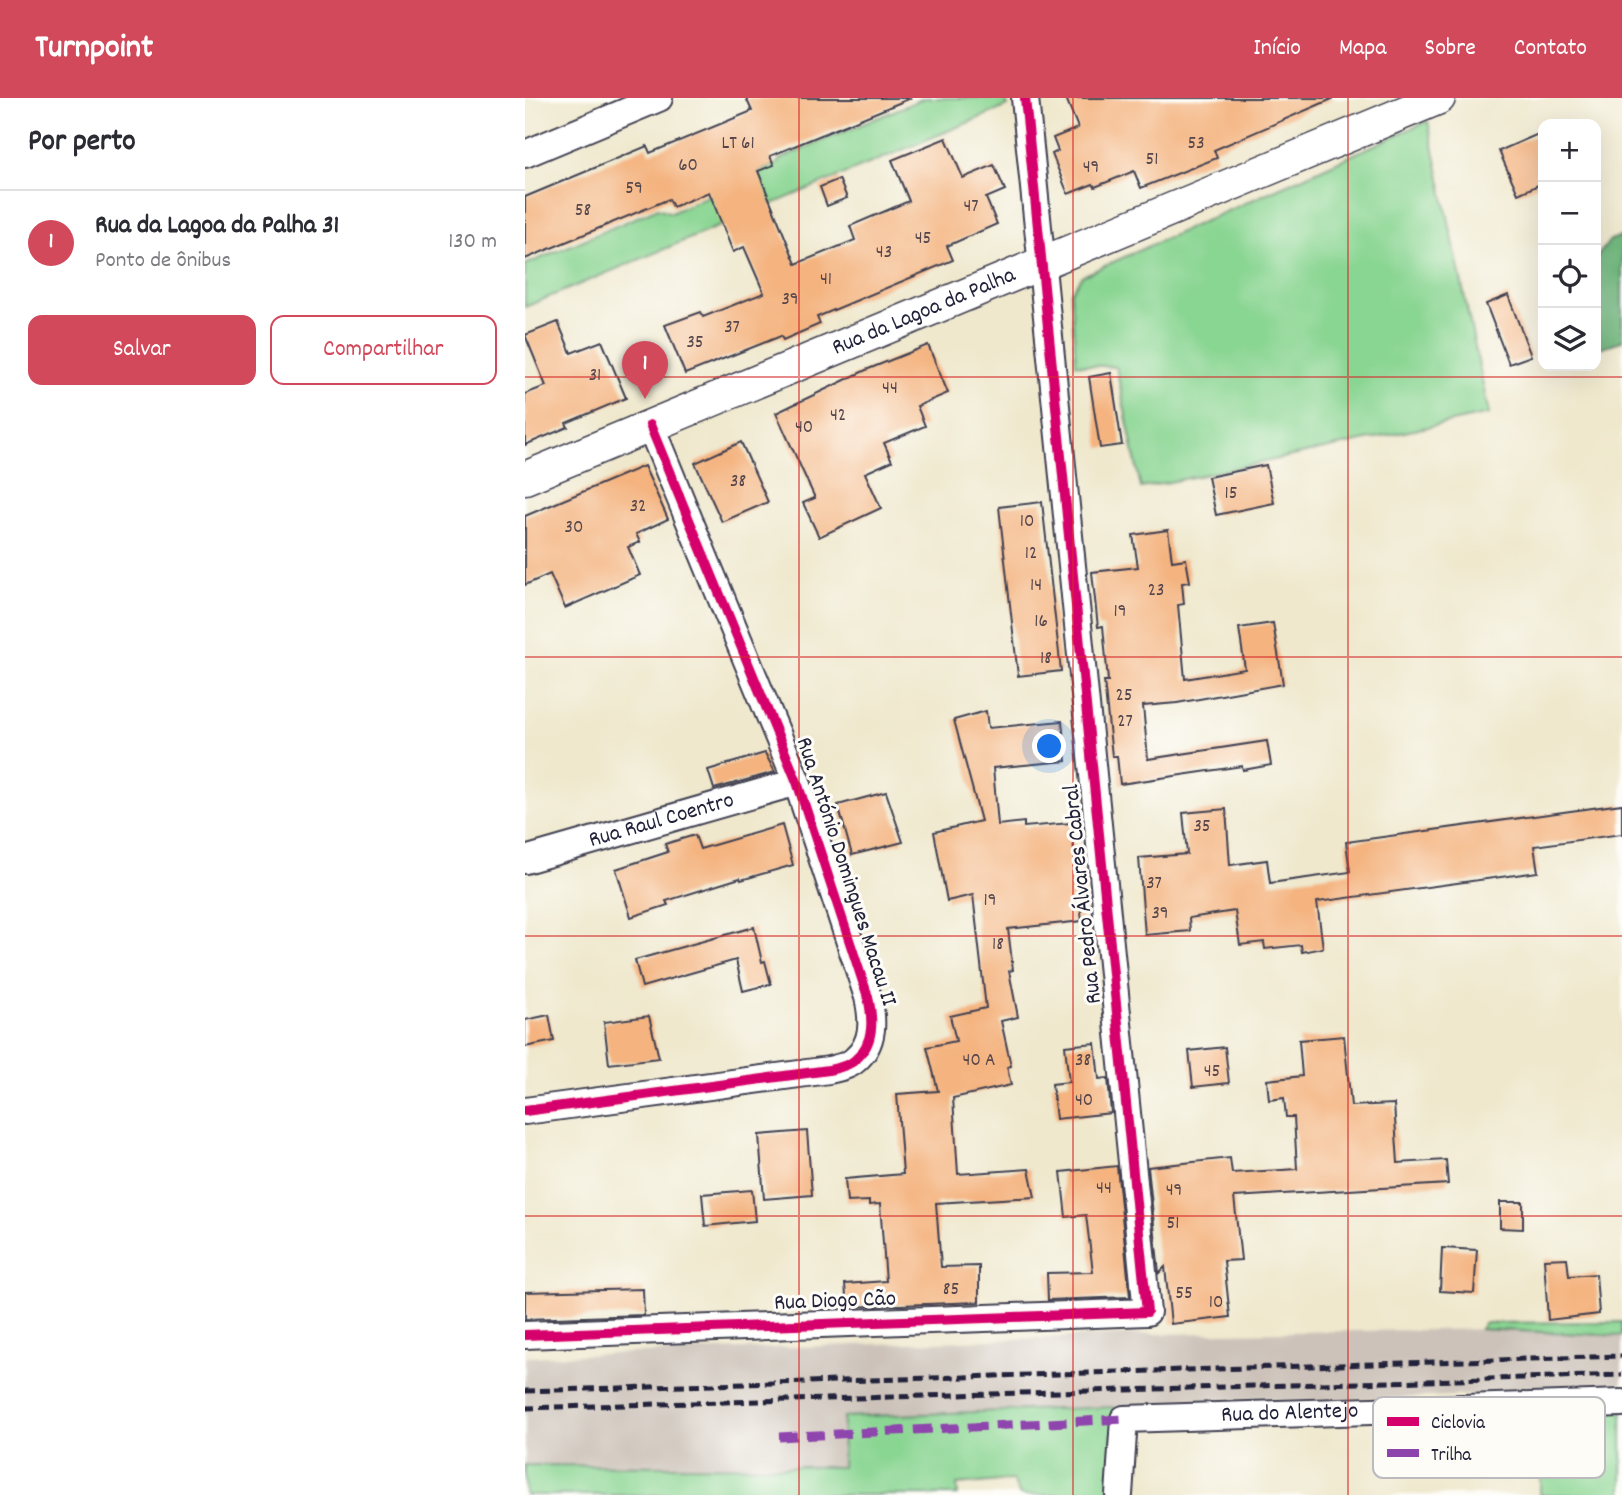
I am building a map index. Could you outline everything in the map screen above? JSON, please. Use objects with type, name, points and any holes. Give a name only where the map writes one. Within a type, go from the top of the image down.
[{"type":"street","points":[[525,154],[659,98]]},
{"type":"street","name":"Rua Pedro Álvares Cabral","points":[[1025,98],[1147,1312]]},
{"type":"street","name":"Rua da Lagoa da Palha","points":[[525,478],[1439,98]]},
{"type":"street","name":"Rua António Domingues Macau II","points":[[525,1111],[829,1070],[855,1061],[867,1044],[873,1022],[868,997],[797,782],[650,425]]},
{"type":"street","name":"Rua Raul Coentro","points":[[525,860],[797,782]]},
{"type":"street","name":"Rua Diogo Cão","points":[[525,1335],[1147,1312]]},
{"type":"street","name":"Rua do Alentejo","points":[[1119,1495],[1124,1419],[1373,1410]]},
{"type":"shaded area","points":[[1499,1329],[1622,1336],[1622,1390],[844,1417],[842,1467],[525,1465],[525,1357],[1151,1334]]},
{"type":"green space","points":[[924,98],[1004,98],[1008,106],[525,307],[525,265],[658,208],[671,213],[777,164],[780,159]]},
{"type":"green space","points":[[1428,121],[1489,414],[1141,488],[1116,367],[1076,364],[1071,292],[1082,276]]},
{"type":"green space","points":[[1622,236],[1622,341],[1601,347],[1601,252],[1610,240]]},
{"type":"green space","points":[[1622,1322],[1622,1336],[1480,1329],[1484,1323]]},
{"type":"green space","points":[[1114,1407],[1109,1495],[1020,1495],[1012,1480],[957,1485],[958,1495],[525,1495],[525,1465],[842,1467],[843,1417]]},
{"type":"green space","points":[[1605,1410],[1622,1410],[1622,1495],[1540,1495],[1540,1478],[1605,1478]]},
{"type":"building","points":[[746,98],[911,98],[770,156],[774,165],[758,171],[796,264],[855,240],[850,226],[909,201],[892,160],[946,138],[963,178],[994,165],[1005,190],[986,198],[997,224],[947,246],[953,260],[817,317],[820,324],[783,340],[781,336],[685,374],[665,325],[701,312],[703,317],[764,293],[744,247],[733,252],[709,192],[673,207],[669,199],[525,259],[525,197],[647,146],[650,153],[752,111]]},
{"type":"building","points":[[1066,98],[1332,99],[1214,150],[1217,158],[1141,188],[1134,171],[1095,187],[1093,184],[1068,194],[1052,154],[1058,151],[1053,138],[1078,128]]},
{"type":"building","points":[[1538,134],[1538,185],[1518,194],[1499,151]]},
{"type":"building","points":[[839,179],[847,198],[827,206],[820,187]]},
{"type":"building","points":[[1508,295],[1531,356],[1509,364],[1486,304]]},
{"type":"building","points":[[558,322],[571,353],[602,341],[626,398],[566,423],[568,427],[525,445],[525,394],[546,386],[525,335]]},
{"type":"building","points":[[928,345],[948,393],[917,406],[925,426],[884,443],[892,461],[865,473],[881,508],[819,537],[803,503],[815,498],[776,413],[866,370]]},
{"type":"building","points":[[1111,373],[1122,445],[1100,448],[1089,377]]},
{"type":"building","points":[[741,442],[768,502],[722,522],[695,463]]},
{"type":"building","points":[[1266,465],[1274,503],[1216,515],[1208,477]]},
{"type":"building","points":[[644,466],[668,519],[636,534],[640,542],[628,547],[640,575],[565,608],[550,574],[525,585],[525,516]]},
{"type":"building","points":[[1042,502],[1061,671],[1018,676],[999,507]]},
{"type":"building","points":[[1168,530],[1172,561],[1186,559],[1190,582],[1182,583],[1184,604],[1178,605],[1185,679],[1245,669],[1239,628],[1273,623],[1283,684],[1177,703],[1143,706],[1148,759],[1267,741],[1271,765],[1243,770],[1242,766],[1120,784],[1117,756],[1112,756],[1104,681],[1108,681],[1103,626],[1098,627],[1092,572],[1138,567],[1133,535]]},
{"type":"building","points":[[986,711],[988,728],[1062,721],[1066,761],[993,768],[998,825],[1024,822],[1024,827],[1071,823],[1082,921],[1008,929],[1013,970],[1009,971],[1018,1017],[1001,1021],[1011,1066],[1007,1067],[1011,1085],[953,1098],[958,1174],[1029,1169],[1035,1197],[936,1203],[941,1267],[979,1266],[979,1302],[847,1307],[845,1284],[886,1281],[880,1204],[869,1205],[869,1201],[847,1202],[845,1179],[903,1174],[897,1094],[938,1091],[927,1047],[956,1041],[950,1016],[986,1008],[973,895],[947,901],[934,832],[981,821],[954,720]]},
{"type":"building","points":[[765,753],[775,772],[714,789],[708,770]]},
{"type":"building","points":[[886,792],[903,842],[852,855],[838,805]]},
{"type":"building","points":[[1622,804],[1622,834],[1534,846],[1538,872],[1317,902],[1323,948],[1302,952],[1301,945],[1265,949],[1264,942],[1240,945],[1235,911],[1189,918],[1190,931],[1145,935],[1139,858],[1187,854],[1183,813],[1226,809],[1230,865],[1267,860],[1270,883],[1350,872],[1346,842]]},
{"type":"building","points":[[782,825],[793,865],[666,901],[668,905],[631,917],[616,869],[668,852],[665,844],[695,835],[700,849]]},
{"type":"building","points":[[754,927],[762,962],[765,961],[771,984],[743,991],[736,960],[642,987],[635,960]]},
{"type":"building","points":[[549,1015],[554,1041],[525,1047],[525,1020]]},
{"type":"building","points":[[649,1016],[659,1058],[609,1064],[604,1022]]},
{"type":"building","points":[[1344,1036],[1351,1106],[1394,1104],[1398,1163],[1446,1160],[1448,1184],[1234,1197],[1241,1260],[1224,1261],[1230,1317],[1171,1324],[1165,1267],[1159,1273],[1148,1167],[1230,1158],[1232,1173],[1297,1169],[1294,1117],[1286,1117],[1284,1098],[1269,1100],[1267,1080],[1302,1076],[1299,1040]]},
{"type":"building","points":[[1095,1043],[1099,1079],[1108,1078],[1111,1113],[1056,1119],[1052,1084],[1069,1082],[1065,1046]]},
{"type":"building","points":[[1225,1047],[1229,1083],[1193,1087],[1189,1051]]},
{"type":"building","points":[[807,1131],[812,1195],[764,1199],[759,1135]]},
{"type":"building","points":[[1117,1166],[1130,1297],[1048,1300],[1047,1273],[1093,1272],[1086,1215],[1066,1217],[1061,1172]]},
{"type":"building","points":[[752,1190],[755,1221],[705,1226],[702,1194]]},
{"type":"building","points":[[1500,1202],[1523,1202],[1523,1229],[1500,1228]]},
{"type":"building","points":[[1442,1248],[1477,1250],[1474,1293],[1440,1291]]},
{"type":"building","points":[[1567,1258],[1569,1276],[1596,1274],[1599,1314],[1548,1320],[1544,1259]]},
{"type":"building","points":[[643,1289],[644,1315],[525,1319],[525,1292]]},
{"type":"railway","points":[[525,1391],[1622,1356]]},
{"type":"railway","points":[[525,1408],[1622,1375]]},
{"type":"marked path","points":[[779,1437],[1124,1419]]},
{"type":"cycle path","points":[[525,1335],[1147,1312],[1025,98]]},
{"type":"cycle path","points":[[525,1111],[829,1070],[855,1060],[866,1046],[871,1030],[868,997],[797,782],[650,425]]},
{"type":"place","name":"Rua da Lagoa da Palha 31","points":[[645,399]]}]
